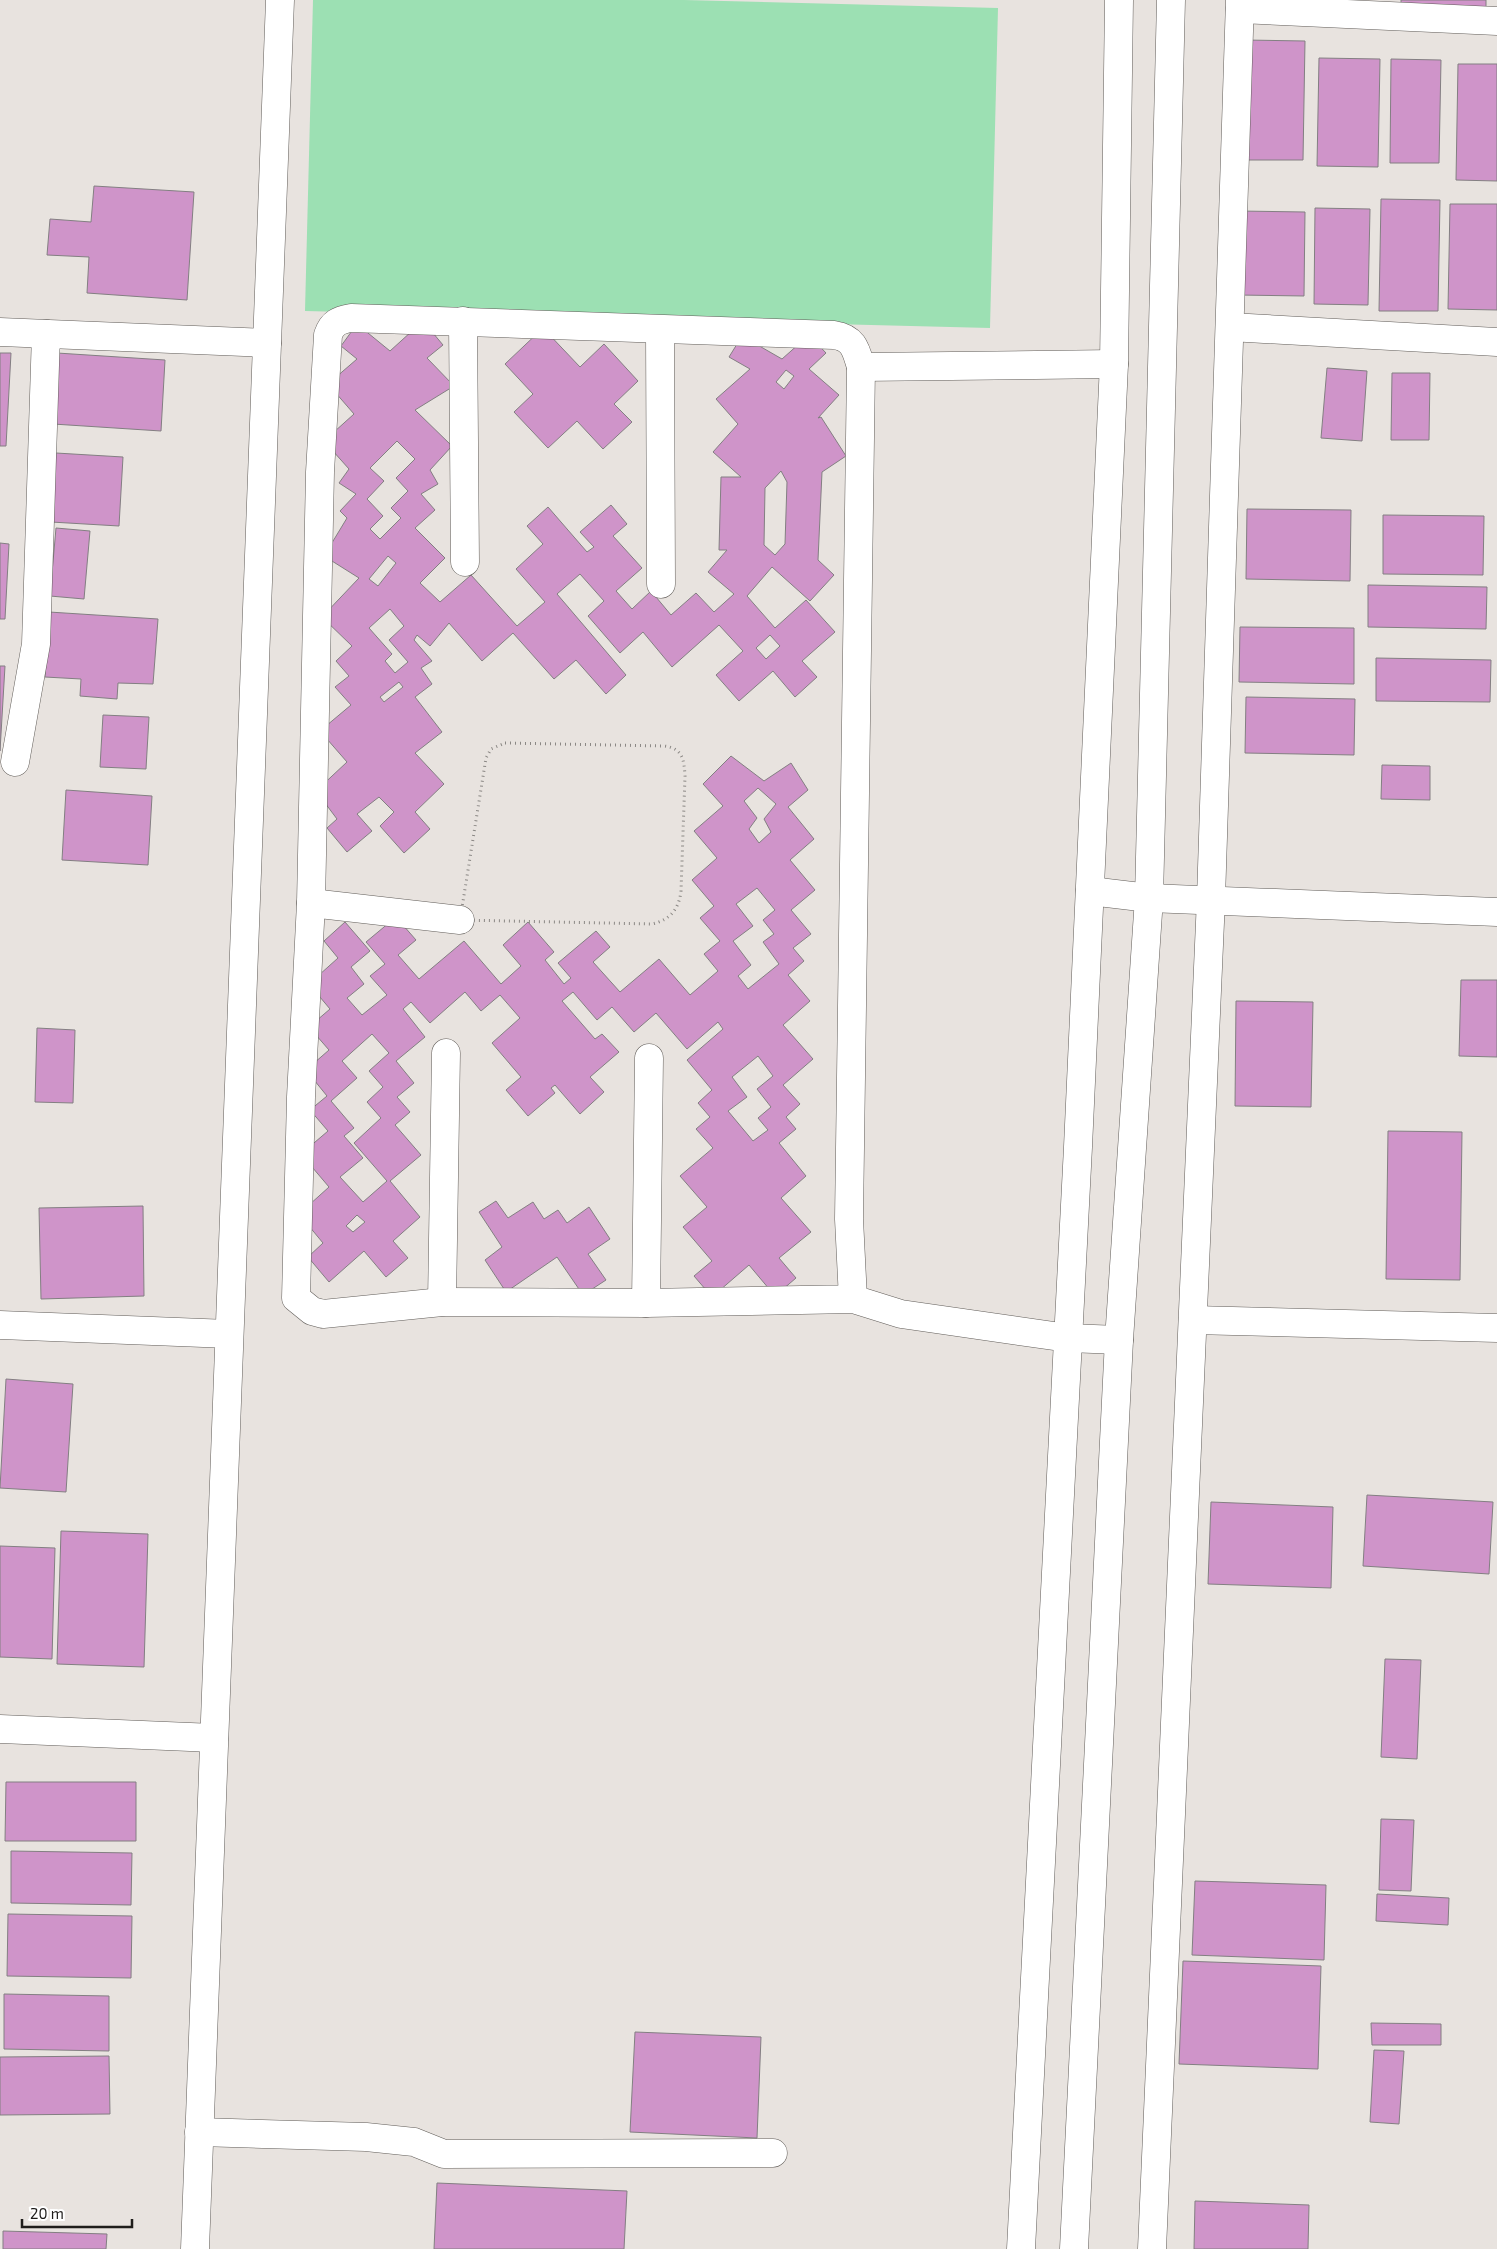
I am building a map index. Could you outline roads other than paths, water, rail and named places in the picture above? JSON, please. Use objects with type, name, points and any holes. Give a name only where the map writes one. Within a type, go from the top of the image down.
[{"type":"street","points":[[195,2249],[280,0]]},
{"type":"street","points":[[1021,2249],[1068,1338],[1114,364],[1119,0]]},
{"type":"street","points":[[1074,2249],[1119,1340],[1149,898],[1171,0]]},
{"type":"street","points":[[1152,2249],[1211,899],[1240,5],[1497,21]]},
{"type":"street","points":[[853,1299],[850,1219],[862,367],[856,347],[850,340],[834,335],[660,330],[463,321],[351,318],[340,320],[334,324],[328,335],[320,472],[311,903],[301,1097],[296,1298],[312,1312],[323,1314],[442,1302],[646,1303],[853,1299],[901,1314],[1068,1338],[1119,1340]]},
{"type":"street","points":[[463,321],[465,562]]},
{"type":"street","points":[[1230,327],[1497,342]]},
{"type":"street","points":[[660,330],[661,584]]},
{"type":"street","points":[[0,332],[267,343]]},
{"type":"street","points":[[15,762],[36,644],[46,334]]},
{"type":"street","points":[[862,367],[1114,364]]},
{"type":"street","points":[[1090,891],[1149,898],[1497,912]]},
{"type":"street","points":[[311,903],[460,920]]},
{"type":"street","points":[[442,1302],[446,1053]]},
{"type":"street","points":[[646,1303],[649,1058]]},
{"type":"street","points":[[1193,1320],[1497,1328]]},
{"type":"street","points":[[0,1324],[229,1334]]},
{"type":"street","points":[[0,1729],[214,1738]]},
{"type":"street","points":[[199,2132],[366,2137],[414,2142],[444,2154],[773,2153]]}]
